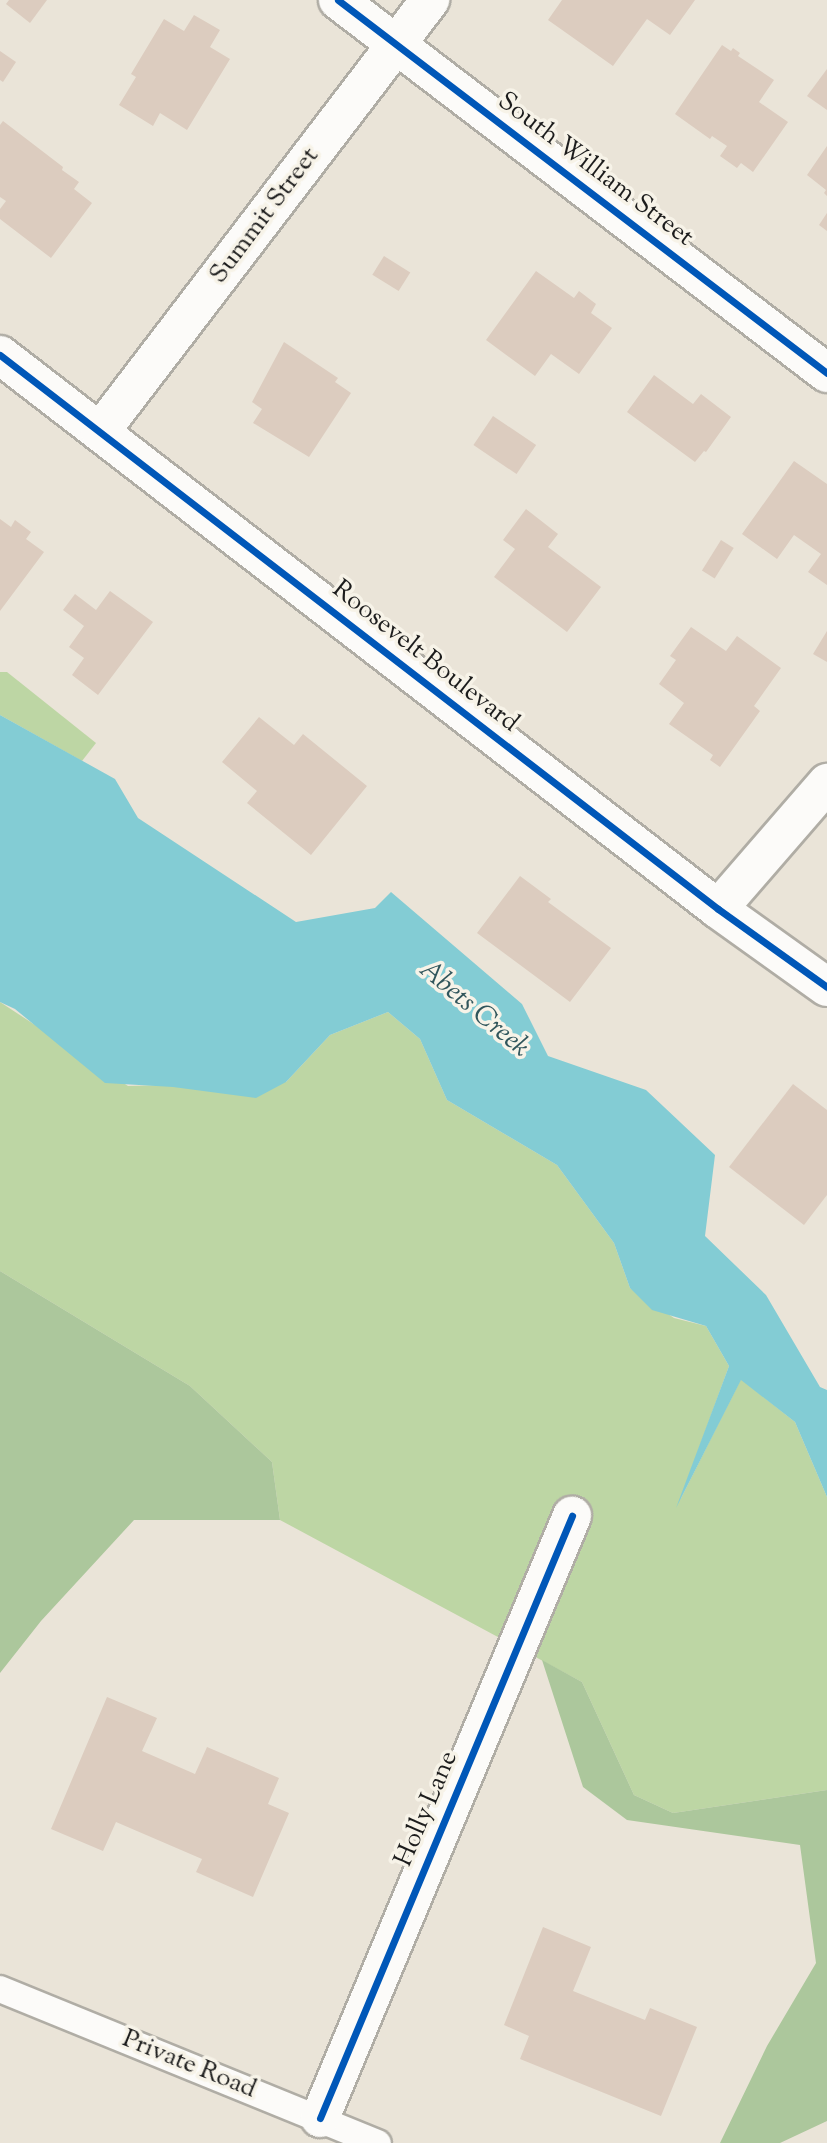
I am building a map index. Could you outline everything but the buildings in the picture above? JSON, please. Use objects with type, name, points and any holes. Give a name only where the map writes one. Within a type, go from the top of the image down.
[{"type":"street","name":"South William Street","points":[[338,0],[827,373]]},
{"type":"street","name":"Summit Street","points":[[100,432],[430,0]]},
{"type":"street","name":"Roosevelt Boulevard","points":[[0,355],[718,909],[827,987]]},
{"type":"street","points":[[718,909],[827,783]]},
{"type":"street","name":"Holly Lane","points":[[320,2118],[572,1516]]},
{"type":"lane","name":"Private Road","points":[[0,1989],[378,2143]]},
{"type":"green space","points":[[0,672],[7,672],[96,743],[82,761],[0,715]]},
{"type":"green space","points":[[0,1002],[128,1086],[286,1082],[330,1035],[388,1012],[420,1039],[447,1100],[557,1165],[614,1243],[630,1288],[674,1318],[706,1326],[729,1366],[680,1500],[741,1379],[795,1422],[827,1497],[827,1790],[673,1813],[634,1795],[582,1682],[280,1520],[272,1462],[190,1386],[0,1271]]},
{"type":"green space","points":[[0,1271],[190,1386],[272,1462],[280,1520],[134,1520],[41,1621],[0,1673]]},
{"type":"green space","points":[[542,1660],[582,1682],[634,1795],[673,1813],[827,1790],[827,2121],[780,2143],[720,2143],[767,2046],[816,1963],[800,1845],[627,1820],[583,1787]]},
{"type":"water","name":"Abets Creek","points":[[0,715],[115,779],[138,818],[296,922],[375,908],[391,892],[522,1004],[548,1056],[646,1090],[715,1155],[705,1236],[766,1295],[820,1387],[827,1390],[827,1497],[795,1422],[741,1380],[676,1508],[729,1366],[706,1326],[652,1310],[630,1288],[614,1243],[557,1165],[447,1100],[420,1039],[388,1012],[330,1035],[286,1082],[256,1098],[173,1087],[105,1083],[15,1009],[0,1002]]},
{"type":"cycle path","points":[[338,0],[827,373]]},
{"type":"cycle path","points":[[0,355],[718,909],[827,987]]},
{"type":"cycle path","points":[[320,2118],[572,1516]]}]
